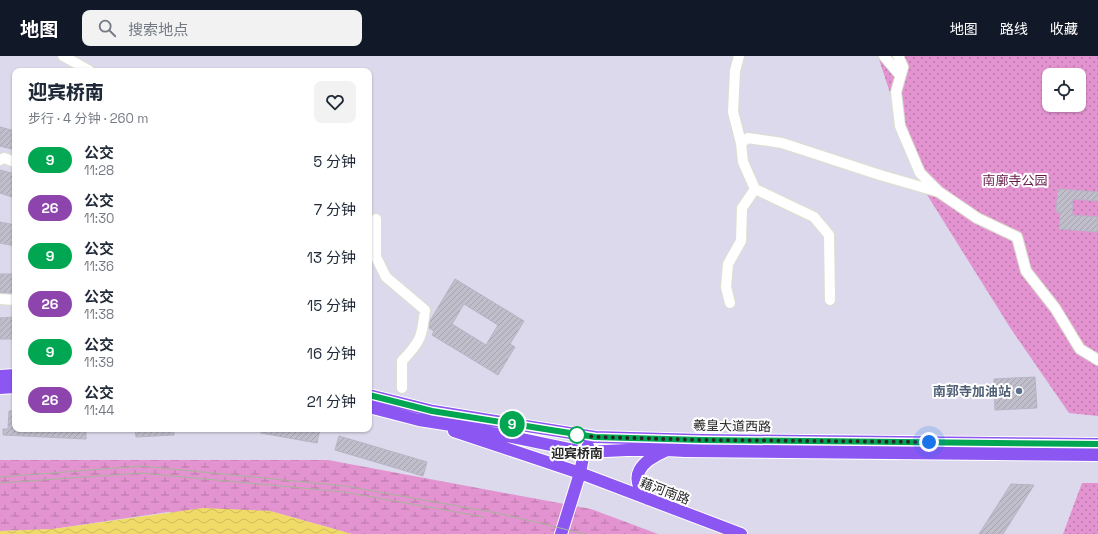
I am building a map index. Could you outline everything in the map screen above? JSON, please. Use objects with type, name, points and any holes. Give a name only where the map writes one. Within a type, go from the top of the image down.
[{"type":"main road","points":[[0,376],[12,375]]},
{"type":"main road","points":[[0,388],[12,387]]},
{"type":"main road","name":"羲皇大道西路","points":[[372,396],[432,411],[595,437],[702,440],[1098,444]]},
{"type":"main road","name":"羲皇大道西路","points":[[372,408],[419,420],[464,427],[584,452],[667,450],[1098,455]]},
{"type":"main road","name":"藉河南路","points":[[419,420],[580,473],[741,534]]},
{"type":"main road","points":[[561,534],[580,473],[584,452],[595,437]]},
{"type":"main road","points":[[648,499],[642,493],[639,486],[638,477],[640,469],[644,462],[667,450]]},
{"type":"street","points":[[63,56],[85,68]]},
{"type":"street","points":[[739,56],[735,71],[733,112],[741,143],[743,162],[755,189],[814,217],[829,235],[830,300]]},
{"type":"street","points":[[884,56],[900,75]]},
{"type":"street","points":[[898,56],[903,67],[896,92],[900,126],[920,173],[939,192],[977,218],[1017,237],[1026,271],[1055,308],[1080,349],[1098,360]]},
{"type":"street","points":[[741,143],[748,138],[782,143],[880,175],[939,192]]},
{"type":"street","points":[[0,160],[4,158],[12,161]]},
{"type":"street","points":[[730,303],[726,287],[728,264],[741,241],[742,208],[755,189]]},
{"type":"street","points":[[376,219],[376,257],[386,277],[425,310],[422,332],[416,346],[402,361],[402,388]]},
{"type":"street","points":[[0,299],[12,300]]},
{"type":"green space","name":"南廓寺公园","points":[[878,56],[1098,56],[1098,416],[1069,413],[1011,329],[919,182]]},
{"type":"green space","points":[[0,460],[328,460],[591,509],[658,534],[352,534],[270,511],[168,512],[53,529],[0,531]]},
{"type":"green space","points":[[1082,483],[1098,483],[1098,534],[1063,534]]},
{"type":"water","points":[[203,508],[270,511],[352,534],[0,534],[0,531],[53,529]]},
{"type":"building","points":[[0,127],[12,130],[12,149],[0,146]]},
{"type":"building","points":[[0,170],[12,173],[12,197],[0,193]]},
{"type":"building","points":[[1058,189],[1098,192],[1098,201],[1073,199],[1072,215],[1098,217],[1098,232],[1059,229],[1060,212],[1056,212]]},
{"type":"building","points":[[0,222],[12,224],[12,245],[0,243]]},
{"type":"building","points":[[0,274],[12,274],[12,293],[0,293]]},
{"type":"building","points":[[455,279],[524,321],[510,344],[515,347],[498,375],[432,335],[434,331],[429,328],[430,321]],"holes":[[[464,304],[498,325],[486,345],[452,324]]]},
{"type":"building","points":[[12,317],[12,339],[0,339],[0,318]]},
{"type":"building","points":[[1035,377],[1037,408],[995,410],[994,379]]},
{"type":"building","points":[[9,411],[12,411],[12,432],[86,432],[86,439],[3,435],[3,429],[8,429]]},
{"type":"building","points":[[135,432],[174,432],[174,435],[136,437]]},
{"type":"building","points":[[261,432],[319,432],[317,443]]},
{"type":"building","points":[[339,436],[427,462],[423,476],[335,450]]},
{"type":"building","points":[[1011,484],[1034,485],[1003,534],[979,534]]},
{"type":"tram line","points":[[0,477],[141,466],[345,486],[497,513],[585,534]]},
{"type":"tram line","points":[[0,483],[141,473],[344,492],[484,517]]},
{"type":"bus line","name":"9","points":[[372,396],[432,411],[595,437],[702,440],[1098,444]]},
{"type":"place","name":"南郭寺加油站","points":[[1019,391]]},
{"type":"place","name":"迎宾桥南","points":[[577,435]]},
{"type":"route","points":[[577,435],[595,437],[702,440],[929,442]]}]
